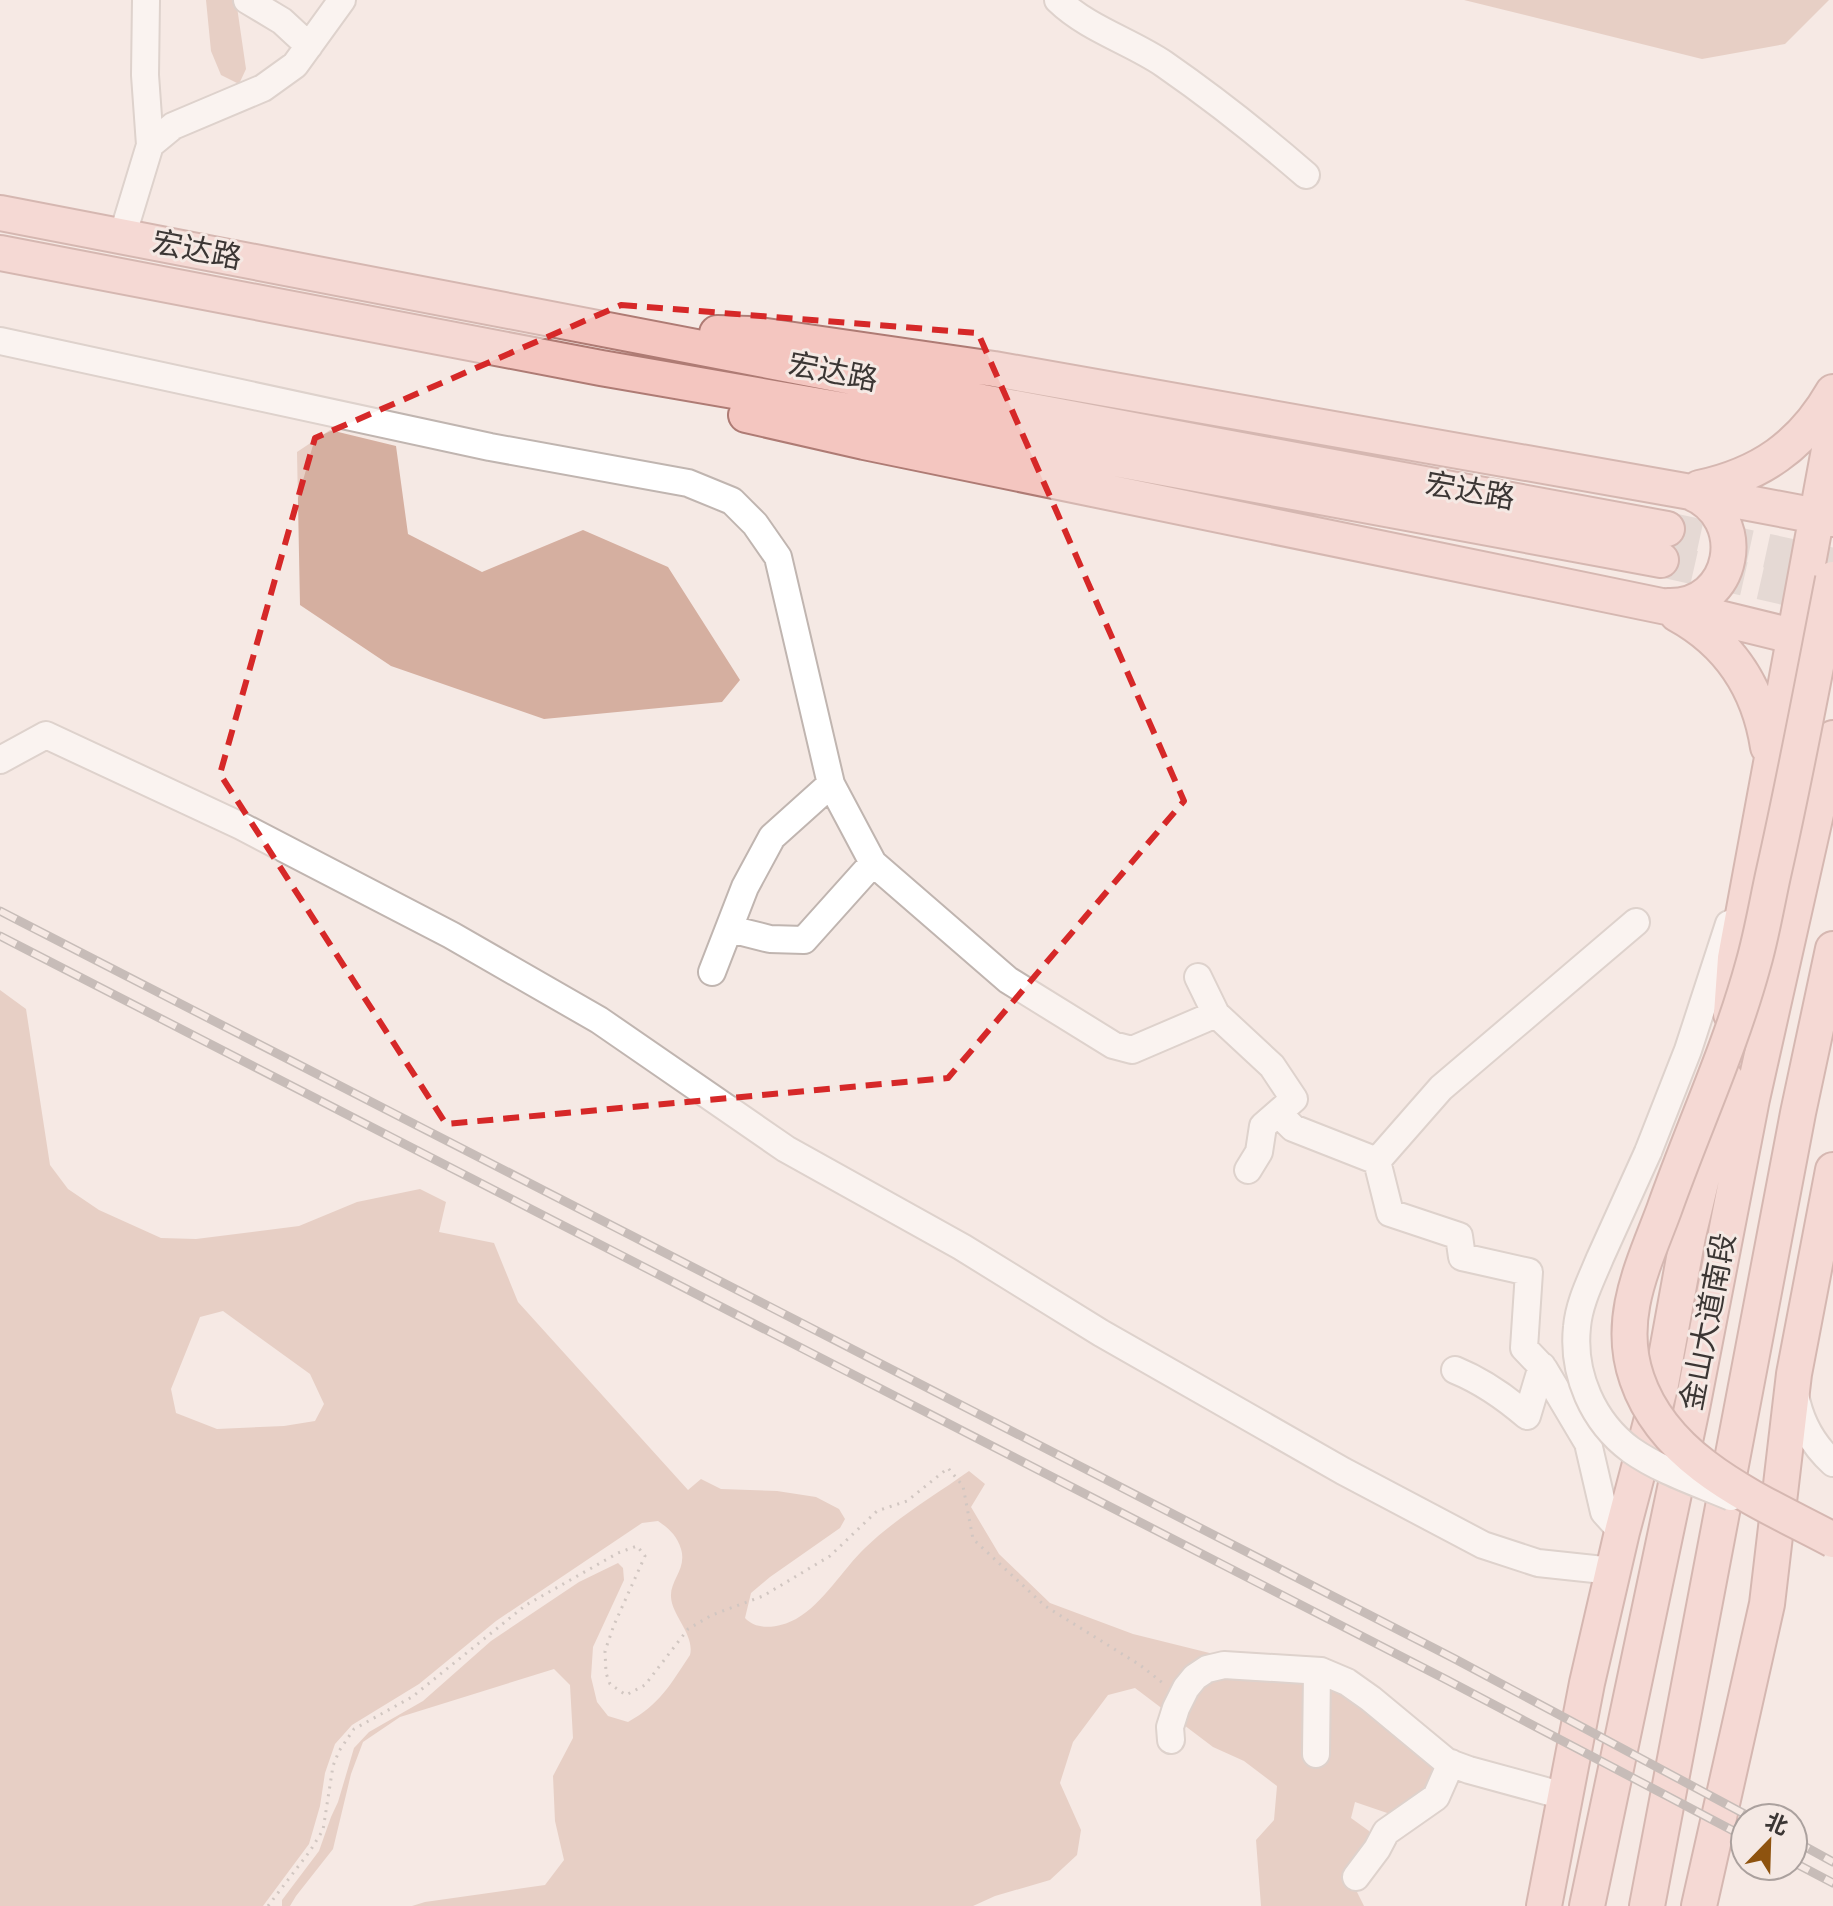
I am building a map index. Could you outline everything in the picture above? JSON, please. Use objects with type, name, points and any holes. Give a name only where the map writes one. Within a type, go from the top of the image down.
[{"type":"main road","name":"宏达路","points":[[0,213],[972,400],[1664,545],[601,368],[0,253]]},
{"type":"main road","points":[[611,330],[752,334],[994,369],[1825,517]]},
{"type":"main road","points":[[601,368],[720,409],[864,442],[1659,605],[1833,646]]},
{"type":"main road","points":[[1685,491],[1724,482],[1765,465],[1805,432],[1833,392]]},
{"type":"main road","points":[[1544,1906],[1587,1683],[1661,1384],[1688,1236],[1727,1073],[1735,958],[1794,636],[1825,517],[1833,428]]},
{"type":"main road","points":[[1659,605],[1675,606],[1699,599],[1718,582],[1728,558],[1727,534],[1716,511],[1697,495],[1685,491]]},
{"type":"main road","points":[[1833,579],[1786,818],[1753,965],[1724,1054],[1633,1294],[1629,1336],[1631,1356],[1643,1395],[1663,1429],[1677,1444],[1717,1475],[1833,1541]]},
{"type":"main road","points":[[1659,605],[1706,632],[1744,676],[1761,711],[1769,769]]},
{"type":"main road","name":"金山大道南段","points":[[1587,1906],[1692,1408],[1752,1099],[1833,738]]},
{"type":"main road","name":"金山大道南段","points":[[1647,1906],[1798,1113],[1833,949]]},
{"type":"main road","points":[[1699,1906],[1767,1604],[1794,1374],[1833,1170]]},
{"type":"street","points":[[122,237],[150,145],[145,75],[146,0]]},
{"type":"street","points":[[247,0],[282,21],[309,46]]},
{"type":"street","points":[[150,145],[173,126],[263,88],[295,65],[342,0]]},
{"type":"street","points":[[1058,0],[1073,14],[1162,62],[1306,175]]},
{"type":"street","points":[[0,341],[490,447],[688,483],[732,501],[755,524],[778,557],[831,784],[873,863],[1008,980],[1113,1045],[1132,1050],[1216,1014]]},
{"type":"street","points":[[0,760],[46,735],[241,826],[451,935],[599,1020],[786,1149],[962,1247],[1101,1333],[1343,1471],[1483,1545],[1538,1563],[1613,1571]]},
{"type":"street","points":[[712,972],[745,887],[772,837],[831,784]]},
{"type":"street","points":[[1757,829],[1688,1050],[1581,1307],[1577,1325],[1577,1353],[1588,1398],[1606,1426],[1631,1450],[1645,1459],[1833,1541]]},
{"type":"street","points":[[730,929],[770,939],[804,940],[873,863]]},
{"type":"street","points":[[1377,1161],[1441,1088],[1636,922]]},
{"type":"street","points":[[1198,977],[1216,1014],[1272,1066],[1294,1099],[1263,1126],[1259,1152],[1248,1170]]},
{"type":"street","points":[[1278,1113],[1293,1128],[1377,1161]]},
{"type":"street","points":[[1377,1161],[1390,1213],[1459,1236],[1462,1257],[1529,1272],[1524,1348],[1542,1366],[1588,1443],[1604,1512],[1622,1532]]},
{"type":"street","points":[[1455,1370],[1503,1396],[1527,1416],[1542,1366]]},
{"type":"street","points":[[1794,1374],[1794,1390],[1802,1421],[1817,1447],[1833,1463]]},
{"type":"street","points":[[1171,1740],[1170,1727],[1181,1699],[1195,1677],[1207,1669],[1224,1665],[1317,1671],[1359,1690],[1447,1762],[1564,1796]]},
{"type":"street","points":[[1316,1754],[1317,1671]]},
{"type":"street","points":[[1356,1877],[1386,1832],[1436,1797],[1451,1763]]},
{"type":"path","points":[[268,1906],[323,1830],[333,1766],[354,1729],[412,1697],[526,1605],[618,1553],[637,1546],[645,1556],[605,1651],[610,1684],[626,1695],[645,1685],[688,1629],[712,1615],[763,1596],[830,1556],[877,1511],[907,1501],[948,1468],[963,1486],[973,1539],[1045,1606],[1140,1665],[1181,1699]]},
{"type":"highlighted area","points":[[621,305],[978,333],[1184,801],[948,1078],[446,1124],[220,774],[315,438]]},
{"type":"shaded area","points":[[206,0],[236,0],[246,69],[239,84],[221,75],[211,51]]},
{"type":"shaded area","points":[[1464,0],[1829,0],[1785,44],[1702,59]]},
{"type":"shaded area","points":[[330,430],[396,446],[408,534],[482,572],[583,530],[668,567],[740,680],[722,702],[544,719],[391,666],[300,605],[297,452]]},
{"type":"shaded area","points":[[0,990],[26,1009],[50,1165],[68,1189],[99,1210],[161,1238],[196,1239],[299,1226],[357,1202],[420,1189],[446,1202],[439,1232],[494,1243],[518,1302],[688,1490],[701,1479],[721,1489],[777,1491],[816,1497],[839,1509],[845,1519],[840,1528],[751,1593],[745,1618],[750,1622],[763,1627],[796,1619],[824,1595],[877,1537],[969,1471],[985,1484],[971,1507],[999,1554],[1050,1603],[1133,1634],[1338,1685],[1438,1764],[1425,1791],[1393,1815],[1355,1802],[1351,1818],[1369,1831],[1369,1844],[1351,1880],[1364,1906],[1261,1906],[1256,1840],[1274,1820],[1277,1786],[1244,1761],[1213,1747],[1135,1688],[1108,1695],[1073,1742],[1060,1783],[1081,1830],[1077,1855],[1050,1880],[995,1896],[973,1906],[412,1906],[545,1885],[564,1860],[555,1821],[553,1776],[573,1738],[570,1685],[554,1669],[400,1717],[363,1742],[351,1774],[333,1849],[290,1906],[282,1906],[282,1900],[319,1851],[354,1748],[369,1732],[423,1701],[491,1641],[579,1582],[618,1563],[623,1568],[624,1580],[593,1647],[591,1677],[597,1702],[608,1716],[628,1722],[656,1701],[690,1655],[691,1648],[671,1597],[682,1563],[681,1549],[675,1536],[658,1521],[642,1523],[496,1621],[419,1684],[352,1725],[335,1744],[309,1844],[263,1906],[0,1906]],"holes":[[[223,1311],[310,1374],[324,1404],[315,1421],[284,1426],[217,1429],[176,1413],[171,1389],[200,1317]]]},
{"type":"tunnel","points":[[1667,529],[1833,565]]},
{"type":"tunnel","points":[[1661,560],[1829,598]]},
{"type":"railway","points":[[0,911],[1455,1659],[1729,1806]]},
{"type":"railway","points":[[0,936],[1447,1680],[1729,1829]]},
{"type":"railway","points":[[1809,1849],[1833,1862]]},
{"type":"railway","points":[[1809,1870],[1833,1883]]}]
